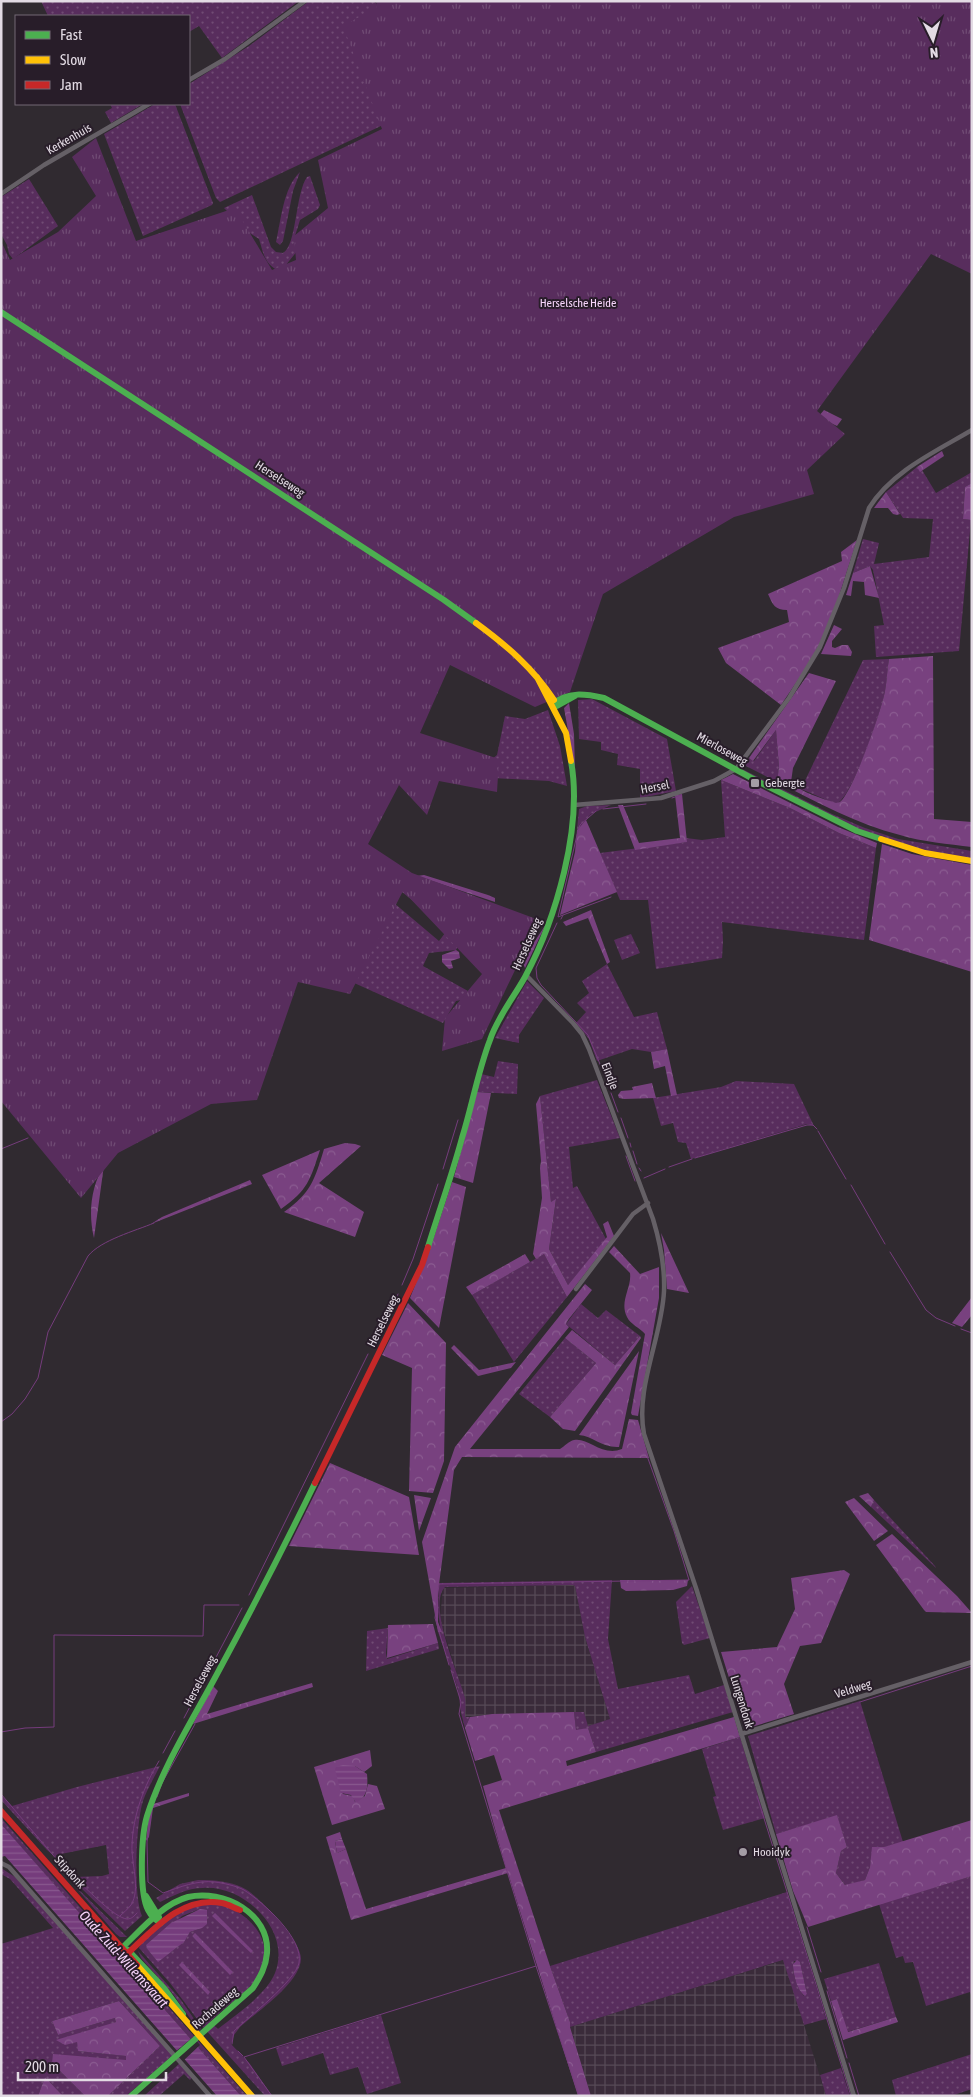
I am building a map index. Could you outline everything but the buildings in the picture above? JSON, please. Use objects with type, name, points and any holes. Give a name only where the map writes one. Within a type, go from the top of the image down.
[{"type":"street","points":[[190,79],[225,59],[304,1]]},
{"type":"street","name":"Kerkenhuis","points":[[1,194],[44,165],[147,105]]},
{"type":"street","name":"Herselseweg","points":[[1,312],[444,600],[506,645],[526,662],[544,683],[555,704],[566,734],[573,771],[574,805],[572,831],[560,887],[550,921],[526,975],[490,1038],[462,1140],[422,1265],[268,1579],[158,1781],[146,1819],[142,1849],[147,1908],[156,1917]]},
{"type":"street","points":[[736,770],[789,698],[820,647],[834,615],[869,508],[882,489],[910,467],[972,430]]},
{"type":"street","name":"Mierloseweg","points":[[555,704],[569,695],[593,695],[604,698],[736,770],[857,831],[925,853],[972,861]]},
{"type":"street","name":"Hersel","points":[[574,805],[661,798],[714,781],[736,770]]},
{"type":"street","name":"Eindje","points":[[526,975],[582,1034],[590,1049],[648,1202],[660,1244],[664,1290],[661,1313]]},
{"type":"street","points":[[576,1289],[633,1214],[648,1202]]},
{"type":"street","name":"Lungendonk","points":[[661,1313],[643,1401],[642,1424],[696,1588],[854,2096]]},
{"type":"street","name":"Veldweg","points":[[741,1734],[972,1662]]},
{"type":"street","name":"Stipdonk","points":[[1,1811],[252,2096]]},
{"type":"street","points":[[1,1863],[9,1867],[210,2096]]},
{"type":"street","name":"Rochadeweg","points":[[122,1948],[156,1917],[184,1898],[206,1895],[228,1899],[245,1909],[264,1932],[269,1956],[266,1969],[254,1988],[131,2096]]},
{"type":"street","points":[[128,1953],[161,1923],[182,1908],[206,1902],[228,1904],[254,1918]]},
{"type":"street","points":[[156,1917],[161,1923]]},
{"type":"shaded area","points":[[456,950],[459,952],[460,958],[451,961],[453,968],[449,969],[442,962],[442,955]]},
{"type":"shaded area","points":[[575,1586],[585,1637],[610,1719],[588,1726],[584,1712],[492,1714],[465,1717],[464,1696],[440,1619],[443,1588]]},
{"type":"shaded area","points":[[343,1765],[355,1766],[367,1774],[365,1794],[356,1803],[351,1795],[341,1793],[335,1769]]},
{"type":"shaded area","points":[[1,1824],[241,2096],[217,2096],[5,1856],[1,1857]]},
{"type":"shaded area","points":[[342,1839],[346,1849],[337,1853],[335,1841]]},
{"type":"shaded area","points":[[200,1909],[207,1910],[207,1924],[190,1932],[184,1942],[158,1962],[146,1945],[171,1923]]},
{"type":"shaded area","points":[[784,1960],[826,2096],[591,2096],[570,2027]]},
{"type":"shaded area","points":[[797,1960],[800,1962],[807,1994],[805,1996],[802,1994],[795,1977],[793,1964]]},
{"type":"green space","points":[[41,1],[299,1],[222,58],[199,26],[190,31],[190,15],[48,15]]},
{"type":"green space","points":[[309,1],[374,1],[379,7],[377,110],[383,125],[220,202],[216,198],[180,105],[190,105],[190,83],[249,46]]},
{"type":"green space","name":"Herselsche Heide","points":[[376,1],[972,1],[972,274],[931,254],[817,411],[845,434],[807,470],[814,494],[734,517],[603,594],[570,692],[535,707],[450,665],[420,733],[499,759],[497,792],[439,781],[427,815],[399,785],[368,844],[412,873],[539,920],[482,1039],[442,1051],[445,1018],[482,974],[403,891],[350,994],[298,982],[257,1100],[211,1104],[118,1153],[81,1198],[1,1101],[1,241],[10,260],[58,232],[96,196],[72,157],[96,138],[136,241],[235,208],[272,270],[296,260],[294,236],[328,208],[318,160],[382,129],[343,26],[377,7]]},
{"type":"green space","points":[[110,105],[141,105],[111,123],[105,112],[112,108]]},
{"type":"green space","points":[[153,105],[175,105],[213,203],[212,205],[143,236],[104,134]]},
{"type":"green space","points":[[300,172],[293,191],[283,241],[280,245],[276,242],[286,196],[294,179]]},
{"type":"green space","points":[[310,176],[320,205],[318,209],[300,220],[295,236],[298,250],[281,271],[268,263],[259,239],[248,232],[224,208],[252,195],[271,247],[276,252],[283,253],[288,248],[294,230],[303,185],[307,177]]},
{"type":"green space","points":[[29,179],[58,226],[13,259],[1,234],[1,197]]},
{"type":"green space","points":[[824,410],[842,419],[837,426],[818,417]]},
{"type":"green space","points":[[942,451],[944,456],[920,472],[917,467]]},
{"type":"green space","points":[[917,467],[920,471],[922,470],[936,493],[972,472],[972,483],[965,487],[963,519],[971,520],[959,651],[876,657],[874,626],[884,625],[873,570],[870,566],[853,573],[863,539],[879,543],[874,564],[929,557],[933,519],[903,518],[886,492]]},
{"type":"green space","points":[[972,483],[971,520],[963,519],[965,487]]},
{"type":"green space","points":[[886,492],[900,514],[893,514],[888,508],[874,508]]},
{"type":"green space","points":[[857,540],[838,599],[816,653],[781,705],[726,663],[718,648],[789,622],[787,610],[775,606],[768,594],[842,561],[841,552]]},
{"type":"green space","points":[[870,566],[879,598],[865,595],[864,582],[853,581],[851,596],[846,595],[853,573]]},
{"type":"green space","points":[[834,625],[842,629],[832,641],[832,647],[848,645],[852,652],[851,656],[821,654]]},
{"type":"green space","points":[[933,656],[934,819],[972,822],[972,847],[918,839],[868,825],[777,782],[779,767],[776,730],[753,761],[749,758],[809,673],[836,681],[793,768],[791,782],[812,795],[836,803],[840,802],[852,783],[873,731],[883,701],[889,659]]},
{"type":"green space","points":[[889,659],[885,691],[878,716],[858,771],[843,798],[836,804],[801,789],[863,660]]},
{"type":"green space","points":[[592,699],[667,739],[676,791],[640,798],[640,769],[617,765],[618,754],[601,750],[601,742],[579,739],[578,700]]},
{"type":"green space","points":[[569,703],[574,734],[575,770],[564,708]]},
{"type":"green space","points":[[548,710],[560,746],[567,786],[549,781],[493,778],[491,760],[497,755],[505,716],[525,719]]},
{"type":"green space","points":[[776,730],[779,767],[777,782],[744,765],[749,758],[754,761]]},
{"type":"green space","points":[[742,769],[832,814],[865,828],[898,839],[972,851],[972,860],[912,849],[840,823]]},
{"type":"green space","points":[[733,774],[838,827],[877,843],[876,848],[839,833],[790,808],[721,780]]},
{"type":"green space","points":[[721,780],[790,808],[839,833],[876,848],[864,940],[722,922],[722,958],[656,969],[648,900],[620,900],[600,853],[686,842],[686,838],[702,840],[725,837]]},
{"type":"green space","points":[[682,794],[687,842],[635,850],[618,805],[623,805],[639,843],[680,838],[675,795]]},
{"type":"green space","points":[[611,805],[591,814],[577,830],[579,809],[587,806]]},
{"type":"green space","points":[[586,820],[617,892],[560,915],[575,852],[577,830]]},
{"type":"green space","points":[[882,844],[912,854],[972,865],[972,972],[869,940]]},
{"type":"green space","points":[[393,873],[465,934],[456,950],[429,953],[423,966],[468,991],[461,1000],[456,1001],[443,1023],[352,982]],"holes":[[[402,892],[448,929],[439,941],[394,903]]]},
{"type":"green space","points":[[424,875],[488,895],[495,898],[495,902],[417,876]]},
{"type":"green space","points":[[591,910],[610,962],[607,964],[588,918],[566,926],[563,922]]},
{"type":"green space","points":[[546,924],[525,968],[522,961]]},
{"type":"green space","points":[[631,934],[640,953],[622,960],[614,940]]},
{"type":"green space","points":[[607,964],[634,1017],[657,1012],[667,1049],[651,1052],[632,1049],[597,1061],[589,1039],[576,1023],[586,1012],[577,1003],[589,993],[582,981]]},
{"type":"green space","points":[[527,981],[544,998],[519,1035],[519,1043],[495,1038]]},
{"type":"green space","points":[[667,1049],[677,1095],[671,1096],[665,1066],[654,1069],[651,1052]]},
{"type":"green space","points":[[498,1061],[518,1064],[517,1094],[477,1092],[481,1074],[494,1077]]},
{"type":"green space","points":[[597,1080],[620,1138],[569,1147],[573,1188],[577,1186],[606,1239],[568,1285],[549,1249],[556,1200],[551,1202],[540,1096]]},
{"type":"green space","points":[[736,1081],[794,1084],[814,1126],[807,1124],[691,1159],[686,1143],[678,1142],[673,1123],[661,1126],[653,1098],[721,1087]]},
{"type":"green space","points":[[652,1083],[656,1098],[619,1098],[618,1095],[621,1091],[633,1090],[632,1087]]},
{"type":"green space","points":[[477,1092],[491,1093],[473,1183],[454,1177]]},
{"type":"green space","points":[[540,1096],[551,1202],[556,1199],[549,1249],[568,1285],[607,1237],[603,1224],[608,1221],[614,1236],[567,1297],[544,1254],[536,1259],[533,1254],[542,1198],[536,1104]]},
{"type":"green space","points":[[345,1143],[361,1146],[319,1183],[364,1212],[355,1237],[284,1212],[311,1185],[324,1149]]},
{"type":"green space","points":[[320,1150],[307,1184],[297,1196],[281,1209],[262,1175]]},
{"type":"green space","points":[[104,1165],[94,1238],[91,1219],[92,1200],[96,1182]]},
{"type":"green space","points":[[250,1180],[252,1184],[151,1224],[162,1217]]},
{"type":"green space","points":[[452,1182],[466,1187],[439,1328],[410,1298],[433,1240]]},
{"type":"green space","points":[[661,1233],[689,1293],[667,1289]]},
{"type":"green space","points":[[614,1246],[640,1274],[659,1267],[659,1298],[638,1416],[631,1413],[645,1334],[630,1322],[627,1317],[624,1305],[630,1273],[609,1252]]},
{"type":"green space","points":[[525,1254],[530,1262],[472,1295],[466,1287]]},
{"type":"green space","points":[[544,1254],[567,1297],[514,1362],[472,1295]]},
{"type":"green space","points":[[585,1284],[592,1290],[568,1320],[566,1324],[569,1327],[470,1449],[560,1449],[569,1442],[579,1440],[608,1451],[615,1451],[622,1449],[629,1419],[638,1420],[649,1458],[462,1457],[454,1470],[438,1592],[438,1622],[442,1632],[438,1632],[422,1542],[455,1447]]},
{"type":"green space","points":[[972,1297],[972,1315],[962,1327],[952,1323]]},
{"type":"green space","points":[[408,1303],[446,1343],[444,1461],[433,1493],[409,1491],[412,1368],[382,1355]]},
{"type":"green space","points":[[581,1304],[598,1318],[606,1310],[640,1336],[615,1365],[566,1324]]},
{"type":"green space","points":[[572,1330],[615,1365],[640,1336],[641,1338],[575,1431],[563,1429],[550,1417],[596,1363],[565,1338]]},
{"type":"green space","points":[[565,1338],[596,1363],[550,1417],[519,1394]]},
{"type":"green space","points":[[454,1345],[479,1370],[516,1362],[511,1368],[478,1376],[451,1348]]},
{"type":"green space","points":[[639,1351],[619,1447],[608,1446],[589,1437],[579,1435]]},
{"type":"green space","points":[[330,1463],[409,1497],[419,1555],[289,1546]]},
{"type":"green space","points":[[868,1493],[874,1500],[871,1507],[859,1496]]},
{"type":"green space","points":[[414,1495],[431,1498],[419,1531]]},
{"type":"green space","points":[[854,1498],[888,1531],[874,1541],[845,1502]]},
{"type":"green space","points":[[874,1500],[935,1566],[936,1568],[871,1507]]},
{"type":"green space","points":[[892,1534],[957,1596],[972,1613],[926,1612],[876,1545]]},
{"type":"green space","points":[[844,1570],[850,1574],[821,1643],[800,1646],[784,1684],[794,1714],[745,1729],[721,1652],[777,1647],[795,1609],[791,1578]]},
{"type":"green space","points":[[612,1580],[608,1639],[618,1689],[689,1675],[695,1694],[724,1685],[733,1712],[596,1752],[588,1728],[576,1731],[574,1712],[584,1712],[588,1726],[610,1719],[585,1637],[575,1586],[445,1587],[440,1596],[442,1624],[465,1698],[465,1717],[470,1717],[465,1728],[458,1689],[438,1632],[441,1632],[438,1612],[439,1583]]},
{"type":"green space","points":[[620,1580],[688,1580],[687,1586],[673,1590],[626,1591],[621,1588]]},
{"type":"green space","points":[[692,1586],[710,1638],[684,1645],[682,1643],[676,1602]]},
{"type":"green space","points":[[433,1624],[438,1643],[387,1658],[388,1625]]},
{"type":"green space","points":[[388,1628],[387,1659],[438,1643],[439,1649],[366,1671],[367,1631]]},
{"type":"green space","points":[[312,1683],[313,1687],[193,1724],[213,1686],[218,1691],[207,1714]]},
{"type":"green space","points":[[860,1701],[903,1842],[881,1848],[873,1847],[870,1867],[865,1880],[846,1886],[836,1873],[841,1851],[847,1847],[837,1816],[776,1834],[748,1736]]},
{"type":"green space","points":[[574,1712],[576,1730],[588,1728],[596,1752],[566,1761],[567,1766],[734,1717],[740,1737],[499,1810],[570,2022],[591,2096],[578,2096],[508,1873],[351,1920],[326,1837],[340,1832],[342,1839],[335,1841],[337,1853],[346,1849],[366,1909],[506,1868],[483,1786],[502,1780],[494,1755],[475,1761],[465,1728],[470,1717],[492,1714]]},
{"type":"green space","points":[[740,1737],[765,1818],[723,1830],[713,1797],[716,1796],[702,1749]]},
{"type":"green space","points":[[370,1750],[372,1766],[364,1772],[355,1766],[351,1766],[341,1791],[343,1794],[353,1796],[355,1802],[365,1796],[368,1784],[377,1786],[385,1809],[332,1825],[314,1767]]},
{"type":"green space","points":[[160,1766],[143,1801],[139,1825],[136,1859],[137,1893],[142,1916],[125,1931],[76,1883],[74,1877],[109,1874],[106,1845],[56,1855],[59,1860],[47,1850],[1,1800],[1,1795],[12,1806]]},
{"type":"green space","points":[[189,1793],[189,1796],[153,1808],[149,1837],[146,1841],[150,1805]]},
{"type":"green space","points":[[837,1815],[847,1847],[841,1851],[836,1873],[845,1885],[865,1880],[870,1867],[872,1847],[884,1847],[972,1820],[972,1876],[808,1927],[793,1891],[776,1834]]},
{"type":"green space","points":[[1,1818],[247,2096],[241,2096],[1,1824]]},
{"type":"green space","points":[[1,1868],[15,1877],[174,2054],[126,2096],[108,2096],[160,2046],[119,2001],[52,2021],[58,2035],[115,2018],[116,2022],[77,2042],[79,2051],[127,2056],[127,2060],[52,2063],[85,2096],[63,2096],[45,2077],[38,2096],[1,2096],[1,1944],[53,1928],[10,1879],[1,1874]]},
{"type":"green space","points":[[972,1876],[972,1998],[970,1992],[926,2006],[913,1962],[905,1963],[903,1956],[896,1958],[879,1904]]},
{"type":"green space","points":[[198,1880],[230,1883],[242,1887],[261,1902],[280,1922],[300,1952],[299,1968],[294,1978],[277,1996],[240,2027],[234,2035],[231,2044],[250,2064],[272,2096],[265,2096],[203,2027],[170,1983],[139,1948],[142,1942],[169,1919],[193,1906],[215,1904],[228,1907],[251,1922],[259,1933],[264,1945],[265,1958],[261,1971],[251,1986],[210,2022],[218,2029],[257,1997],[271,1981],[275,1973],[278,1957],[277,1941],[261,1913],[248,1902],[234,1894],[219,1889],[203,1888],[191,1889],[160,1902],[156,1898],[180,1884]],"holes":[[[200,1909],[199,1929],[190,1932],[179,1945],[158,1961],[148,1950],[182,1916]],[[195,1934],[233,1972],[192,1936]]]},
{"type":"green space","points":[[72,1883],[127,1937],[120,1937],[116,1934]]},
{"type":"green space","points":[[787,1892],[826,2019],[804,2025],[783,1960],[570,2027],[570,2022],[550,1966]],"holes":[[[794,1961],[800,1962],[807,1994],[804,1996],[797,1984],[793,1970]]]},
{"type":"green space","points":[[215,1913],[253,1951],[251,1953],[212,1916]]},
{"type":"green space","points":[[195,1933],[233,1972],[230,1975],[192,1936]]},
{"type":"green space","points":[[138,1951],[181,2000],[201,2029],[199,2031],[173,1994],[141,1958]]},
{"type":"green space","points":[[182,1962],[210,1992],[208,1995],[179,1965]]},
{"type":"green space","points":[[879,1963],[896,2017],[847,2032],[837,1999],[831,2001],[824,1979]]},
{"type":"green space","points":[[837,1999],[848,2032],[896,2017],[898,2022],[843,2040],[831,2001]]},
{"type":"green space","points":[[119,2001],[160,2046],[108,2096],[85,2096],[52,2063],[53,2054],[126,2060],[126,2056],[78,2051],[77,2042],[65,2045],[56,2040],[116,2022],[115,2018],[58,2035],[52,2021]]},
{"type":"green space","points":[[381,2015],[401,2083],[367,2094],[358,2067],[330,2075],[323,2053],[282,2066],[276,2048]]},
{"type":"green space","points":[[972,2054],[972,2089],[951,2096],[896,2096],[892,2080]]},
{"type":"green space","points":[[181,2062],[193,2076],[190,2080],[184,2074],[159,2096],[144,2096]]},
{"type":"green space","points":[[841,2068],[850,2096],[826,2096],[820,2075]]},
{"type":"green space","points":[[45,2077],[63,2096],[38,2096]]},
{"type":"pier","points":[[193,2037],[200,2045],[182,2062],[174,2053]]},
{"type":"waterway","points":[[672,798],[681,795]]},
{"type":"waterway","points":[[603,809],[646,804]]},
{"type":"waterway","points":[[561,919],[563,915],[558,917],[580,825],[596,811]]},
{"type":"waterway","points":[[563,915],[611,897]]},
{"type":"waterway","points":[[557,923],[536,968],[537,978],[541,985],[588,1035],[602,1069]]},
{"type":"waterway","points":[[604,1074],[609,1088]]},
{"type":"waterway","points":[[611,1093],[618,1112]]},
{"type":"waterway","points":[[621,1118],[628,1138]]},
{"type":"waterway","points":[[443,1169],[458,1120]]},
{"type":"waterway","points":[[695,1158],[807,1125],[813,1125],[817,1129]]},
{"type":"waterway","points":[[818,1131],[846,1179]]},
{"type":"waterway","points":[[1,1149],[28,1138]]},
{"type":"waterway","points":[[630,1143],[631,1147]]},
{"type":"waterway","points":[[633,1151],[637,1164]]},
{"type":"waterway","points":[[626,1156],[635,1181]]},
{"type":"waterway","points":[[669,1167],[692,1159]]},
{"type":"waterway","points":[[644,1178],[665,1169]]},
{"type":"waterway","points":[[402,1285],[413,1259],[438,1184]]},
{"type":"waterway","points":[[851,1185],[885,1244]]},
{"type":"waterway","points":[[1,1422],[12,1414],[25,1399],[38,1378],[48,1332],[88,1256],[101,1245],[154,1223]]},
{"type":"waterway","points":[[890,1252],[926,1310],[936,1318],[955,1326]]},
{"type":"waterway","points":[[372,1346],[398,1294]]},
{"type":"waterway","points":[[961,1329],[972,1333]]},
{"type":"waterway","points":[[249,1595],[368,1354]]},
{"type":"waterway","points":[[449,1665],[435,1618],[439,1584],[689,1580],[674,1531],[646,1453]]},
{"type":"waterway","points":[[1,1732],[25,1728],[54,1727],[54,1635],[203,1636],[204,1605],[239,1605]]},
{"type":"waterway","points":[[184,1718],[242,1608]]},
{"type":"waterway","points":[[860,1702],[972,1666]]},
{"type":"waterway","points":[[451,1670],[461,1702],[459,1714],[536,1966]]},
{"type":"waterway","points":[[157,1797],[162,1783],[195,1724]]},
{"type":"waterway","points":[[163,1753],[175,1731]]},
{"type":"waterway","points":[[120,1916],[134,1899],[133,1834],[137,1812],[144,1791],[159,1761]]},
{"type":"waterway","points":[[1,1794],[64,1868]]},
{"type":"waterway","points":[[757,1796],[851,2096]]},
{"type":"waterway","points":[[151,1815],[147,1842],[148,1882],[163,1893],[189,1884],[202,1882],[215,1882],[241,1889],[271,1912],[289,1933],[299,1953],[299,1963],[296,1971],[281,1989],[234,2031],[232,2044]]},
{"type":"waterway","points":[[78,1881],[116,1914],[127,1919],[137,1913]]},
{"type":"waterway","points":[[807,1927],[821,1972]]},
{"type":"waterway","points":[[272,2096],[244,2057],[536,1966],[579,2096]]},
{"type":"waterway","points":[[827,1991],[847,2058]]},
{"type":"waterway","points":[[238,2051],[243,2056]]},
{"type":"waterway","points":[[849,2063],[859,2096]]},
{"type":"traffic: fast","points":[[1,312],[444,600],[476,623]]},
{"type":"traffic: fast","points":[[553,704],[571,695],[590,695],[604,698],[757,781],[857,831],[881,839]]},
{"type":"traffic: fast","points":[[553,705],[557,706],[575,696]]},
{"type":"traffic: fast","points":[[428,1247],[466,1126],[490,1040],[536,954],[556,901],[570,843],[574,787],[571,761]]},
{"type":"traffic: fast","points":[[161,1923],[153,1918],[149,1912],[143,1891],[142,1850],[147,1816],[170,1761],[255,1603],[315,1483]]},
{"type":"traffic: fast","points":[[122,1948],[152,1918],[169,1905],[178,1900],[202,1895],[229,1901],[242,1907],[253,1916],[261,1926],[266,1939],[267,1953],[264,1967],[253,1988],[131,2096]]},
{"type":"traffic: fast","points":[[146,1896],[159,1917]]},
{"type":"traffic: fast","points":[[128,1950],[164,1988],[183,2014]]},
{"type":"traffic: slow","points":[[476,623],[518,658],[546,688],[554,700]]},
{"type":"traffic: slow","points":[[537,677],[566,733],[571,761]]},
{"type":"traffic: slow","points":[[881,839],[925,853],[972,861]]},
{"type":"traffic: slow","points":[[137,1965],[252,2096]]},
{"type":"traffic: jam","points":[[315,1483],[422,1265],[428,1247]]},
{"type":"traffic: jam","points":[[1,1811],[137,1965]]},
{"type":"traffic: jam","points":[[126,1955],[157,1926],[169,1917],[194,1904],[207,1902],[222,1903],[240,1910]]},
{"type":"place","name":"Gebergte","points":[[755,783]]},
{"type":"place","name":"Hooidyk","points":[[743,1852]]},
{"type":"water label","name":"Oude Zuid-Willemsvaart","points":[[124,1959]]}]
